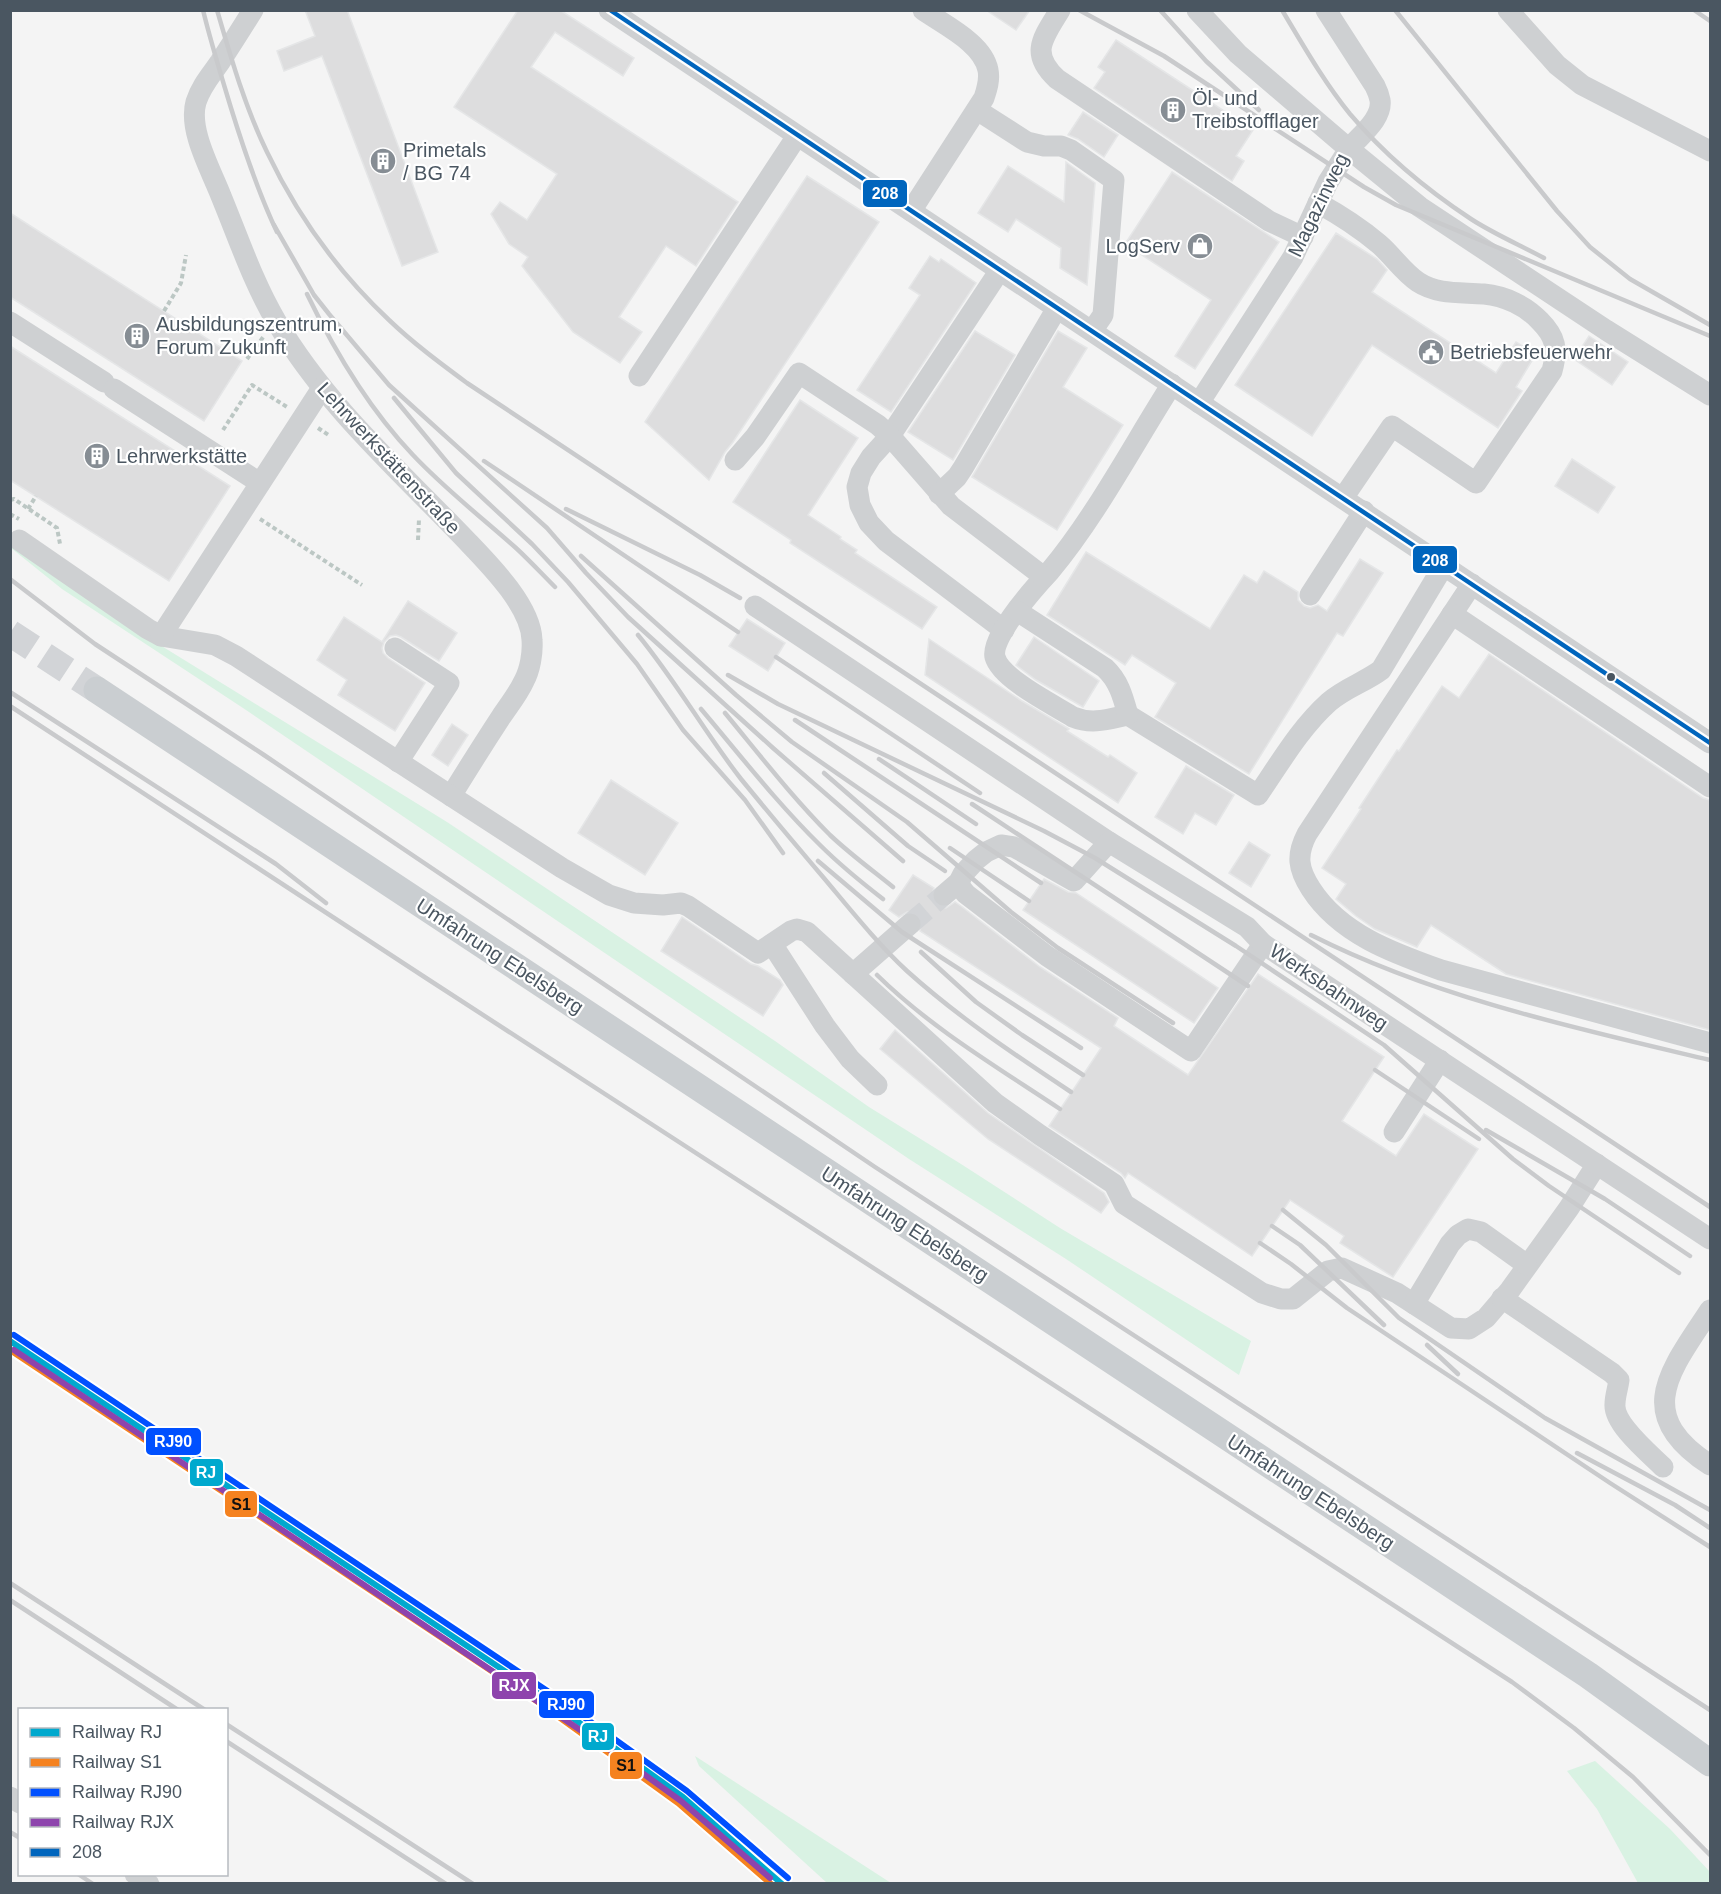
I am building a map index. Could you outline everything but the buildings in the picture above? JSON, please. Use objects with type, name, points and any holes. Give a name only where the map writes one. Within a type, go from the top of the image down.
[{"type":"main road","name":"Umfahrung Ebelsberg","points":[[97,690],[1578,1669],[1710,1762]]},
{"type":"street","name":"Lehrwerkstättenstraße","points":[[253,10],[206,80],[196,103],[194,116],[204,154],[258,285],[275,319],[322,388],[394,469],[433,505],[477,552],[511,592],[526,617],[532,639],[531,656],[525,680],[451,796]]},
{"type":"street","points":[[609,10],[1710,743]]},
{"type":"street","points":[[911,211],[977,110],[984,98],[989,81],[988,68],[974,45],[923,10]]},
{"type":"street","points":[[1060,10],[1045,34],[1041,47],[1041,60],[1047,70],[1252,210],[1303,237]]},
{"type":"street","name":"Magazinweg","points":[[1197,10],[1238,54],[1348,149],[1328,182],[1293,257],[1199,403]]},
{"type":"street","points":[[1326,10],[1375,86],[1380,99],[1380,110],[1374,122],[1348,149],[1420,207],[1606,330],[1710,395]]},
{"type":"street","points":[[1508,10],[1557,65],[1582,85],[1710,151]]},
{"type":"street","points":[[977,110],[1027,142],[1044,146],[1060,146],[1071,150],[1114,180],[1103,315],[1092,331]]},
{"type":"street","points":[[639,376],[797,136]]},
{"type":"street","points":[[1318,203],[1347,219],[1371,237],[1416,281],[1444,292],[1486,294],[1517,303],[1533,314],[1548,329],[1555,341],[1556,357],[1552,370],[1476,483],[1392,426],[1343,498]]},
{"type":"street","points":[[1000,270],[890,436],[871,457],[861,473],[857,487],[860,505],[869,523],[886,541],[1004,630]]},
{"type":"street","points":[[939,494],[963,468],[1058,308]]},
{"type":"street","points":[[10,322],[260,483]]},
{"type":"street","points":[[735,460],[755,437],[800,373],[855,409],[890,436],[951,506],[1044,577]]},
{"type":"street","points":[[1128,715],[1084,722],[1010,678],[1001,668],[995,656],[996,645],[1017,611],[1082,528],[1172,384]]},
{"type":"street","points":[[161,636],[322,388]]},
{"type":"street","points":[[1310,595],[1364,511]]},
{"type":"street","points":[[19,540],[161,636],[204,642],[236,656],[562,868],[609,895],[634,903],[663,905],[681,903],[765,949],[850,1059],[877,1085]]},
{"type":"street","points":[[1017,611],[1105,668],[1114,677],[1122,693],[1128,715],[1258,795],[1317,714],[1340,693],[1381,670],[1444,565]]},
{"type":"street","points":[[1472,584],[1307,834],[1300,848],[1299,862],[1306,881],[1333,916],[1359,934],[1401,956],[1452,973],[1710,1043]]},
{"type":"street","name":"Werksbahnweg","points":[[755,606],[1109,842],[1247,927],[1263,944],[1710,1239]]},
{"type":"street","points":[[1452,614],[1710,787]]},
{"type":"street","points":[[395,648],[449,683],[398,762]]},
{"type":"street","points":[[1109,842],[1074,881],[1014,847],[1001,845],[976,860],[952,888],[961,888],[1047,956],[1191,1051],[1263,944]]},
{"type":"street","points":[[853,974],[910,924]]},
{"type":"street","points":[[765,949],[797,929],[807,932],[995,1103],[1114,1184],[1124,1204],[1262,1293],[1281,1299],[1293,1299],[1328,1271],[1342,1268],[1397,1293],[1451,1328],[1469,1329],[1486,1318],[1502,1298],[1569,1208],[1597,1164]]},
{"type":"street","points":[[1394,1132],[1440,1060]]},
{"type":"street","points":[[1414,1304],[1450,1244],[1468,1229],[1481,1232],[1527,1265]]},
{"type":"street","points":[[1502,1298],[1619,1380],[1614,1405],[1616,1414],[1629,1433],[1663,1467]]},
{"type":"street","points":[[1710,1310],[1675,1364],[1667,1383],[1664,1399],[1665,1414],[1673,1429],[1685,1445],[1710,1465]]},
{"type":"path","points":[[164,311],[181,283],[186,255]]},
{"type":"path","points":[[247,359],[268,330]]},
{"type":"path","points":[[223,430],[252,385],[330,436]]},
{"type":"path","points":[[28,509],[36,496]]},
{"type":"path","points":[[10,500],[14,500],[57,528],[62,551]]},
{"type":"path","points":[[244,508],[362,585]]},
{"type":"green space","points":[[10,541],[160,645],[447,822],[775,1041],[869,1107],[1060,1228],[1251,1341],[1239,1375],[1066,1259],[909,1159],[243,708],[62,589],[11,548]]},
{"type":"green space","points":[[695,1756],[891,1883],[827,1883],[699,1766]]},
{"type":"green space","points":[[1595,1761],[1670,1829],[1710,1872],[1710,1883],[1638,1883],[1597,1809],[1567,1771]]},
{"type":"tunnel","points":[[10,633],[97,690]]},
{"type":"tunnel","points":[[910,924],[944,895]]},
{"type":"railway","points":[[203,10],[241,139],[277,232]]},
{"type":"railway","points":[[217,10],[252,118],[267,152],[305,220],[320,242],[370,302],[427,353],[467,383],[1710,1207]]},
{"type":"railway","points":[[1079,10],[1164,56],[1364,187],[1396,205],[1710,336]]},
{"type":"railway","points":[[1160,10],[1206,61],[1259,110]]},
{"type":"railway","points":[[1282,10],[1340,102],[1363,129],[1392,157],[1422,184],[1471,219],[1544,258]]},
{"type":"railway","points":[[1395,10],[1557,211],[1590,247],[1630,279],[1710,325]]},
{"type":"railway","points":[[1694,10],[1710,21]]},
{"type":"railway","points":[[274,225],[314,295],[389,385],[547,528],[628,617],[903,861]]},
{"type":"railway","points":[[307,294],[354,379],[397,437],[438,480],[516,548],[555,587]]},
{"type":"railway","points":[[394,398],[456,473],[532,544],[568,582],[637,664],[683,730],[745,800],[783,853]]},
{"type":"railway","points":[[484,461],[738,632]]},
{"type":"railway","points":[[566,509],[700,575],[740,598]]},
{"type":"railway","points":[[581,556],[792,742],[907,822],[1011,912],[1058,948],[1173,1023]]},
{"type":"railway","points":[[10,579],[95,644],[264,755],[875,1167],[1710,1710]]},
{"type":"railway","points":[[638,635],[741,779],[885,949],[926,988],[967,1020],[1071,1092]]},
{"type":"railway","points":[[776,657],[980,793]]},
{"type":"railway","points":[[728,675],[778,704],[1044,831],[1095,858],[1236,946],[1384,1045],[1513,1159],[1549,1186],[1679,1273]]},
{"type":"railway","points":[[10,692],[276,864],[326,903]]},
{"type":"railway","points":[[10,706],[1512,1682],[1574,1728],[1633,1777],[1710,1855]]},
{"type":"railway","points":[[701,709],[804,829],[843,866],[883,899]]},
{"type":"railway","points":[[725,713],[816,821],[845,849],[893,887]]},
{"type":"railway","points":[[795,720],[1041,883]]},
{"type":"railway","points":[[879,759],[976,824]]},
{"type":"railway","points":[[824,773],[908,846],[945,871]]},
{"type":"railway","points":[[972,804],[1248,986]]},
{"type":"railway","points":[[950,848],[1029,901]]},
{"type":"railway","points":[[818,861],[902,932],[1081,1048]]},
{"type":"railway","points":[[1311,935],[1407,977],[1457,994],[1557,1023],[1710,1060]]},
{"type":"railway","points":[[921,952],[976,1002],[1083,1075]]},
{"type":"railway","points":[[877,975],[942,1030],[1060,1109]]},
{"type":"railway","points":[[1375,1070],[1479,1139]]},
{"type":"railway","points":[[1486,1130],[1605,1199],[1690,1256]]},
{"type":"railway","points":[[1283,1210],[1326,1245],[1399,1318],[1545,1418],[1710,1510]]},
{"type":"railway","points":[[1272,1226],[1300,1245],[1384,1325]]},
{"type":"railway","points":[[1260,1243],[1347,1308],[1710,1547]]},
{"type":"railway","points":[[1427,1345],[1458,1374]]},
{"type":"railway","points":[[1577,1453],[1675,1505],[1710,1528]]},
{"type":"railway","points":[[10,1583],[202,1708]]},
{"type":"railway","points":[[10,1600],[175,1708]]},
{"type":"railway","points":[[228,1725],[473,1884]]},
{"type":"railway","points":[[228,1742],[446,1884]]},
{"type":"railway","points":[[10,1832],[18,1837]]},
{"type":"railway","points":[[81,1876],[93,1884]]},
{"type":"rail line","name":"RJ90","points":[[14,1335],[546,1690],[687,1791],[788,1878]]},
{"type":"rail line","name":"RJ","points":[[10,1341],[542,1696],[683,1797],[782,1884]]},
{"type":"rail line","name":"S1","points":[[10,1350],[538,1702],[678,1803],[771,1884]]},
{"type":"rail line","name":"RJX","points":[[14,1350],[616,1754],[681,1801],[770,1878]]},
{"type":"transit line","name":"208","points":[[610,10],[1710,743]]},
{"type":"place","name":"Öl- und Treibstofflager","points":[[1173,110]]},
{"type":"place","name":"Primetals / BG 74","points":[[383,161]]},
{"type":"place","name":"LogServ","points":[[1200,246]]},
{"type":"place","name":"Ausbildungszentrum, Forum Zukunft","points":[[137,336]]},
{"type":"place","name":"Betriebsfeuerwehr","points":[[1431,352]]},
{"type":"place","name":"Lehrwerkstätte","points":[[97,456]]}]
